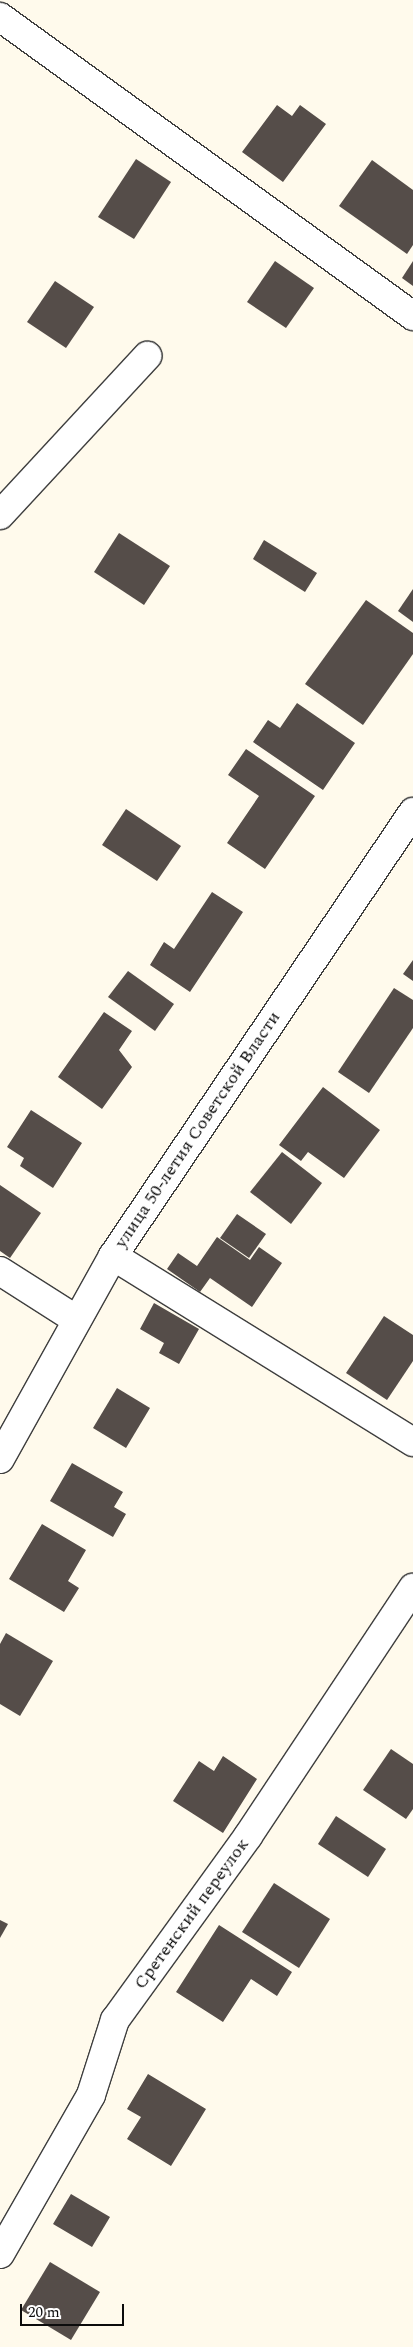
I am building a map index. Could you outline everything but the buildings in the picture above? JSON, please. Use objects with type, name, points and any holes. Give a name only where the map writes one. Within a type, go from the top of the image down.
[{"type":"street","points":[[0,17],[413,316]]},
{"type":"street","points":[[0,516],[147,356]]},
{"type":"street","name":"улица 50-летия Советской Власти","points":[[0,1459],[113,1256],[413,812]]},
{"type":"street","points":[[113,1256],[413,1442]]},
{"type":"street","points":[[0,1271],[77,1320]]},
{"type":"street","name":"Сретенский переулок","points":[[0,2254],[91,2095],[115,2020],[248,1836],[413,1588]]}]
